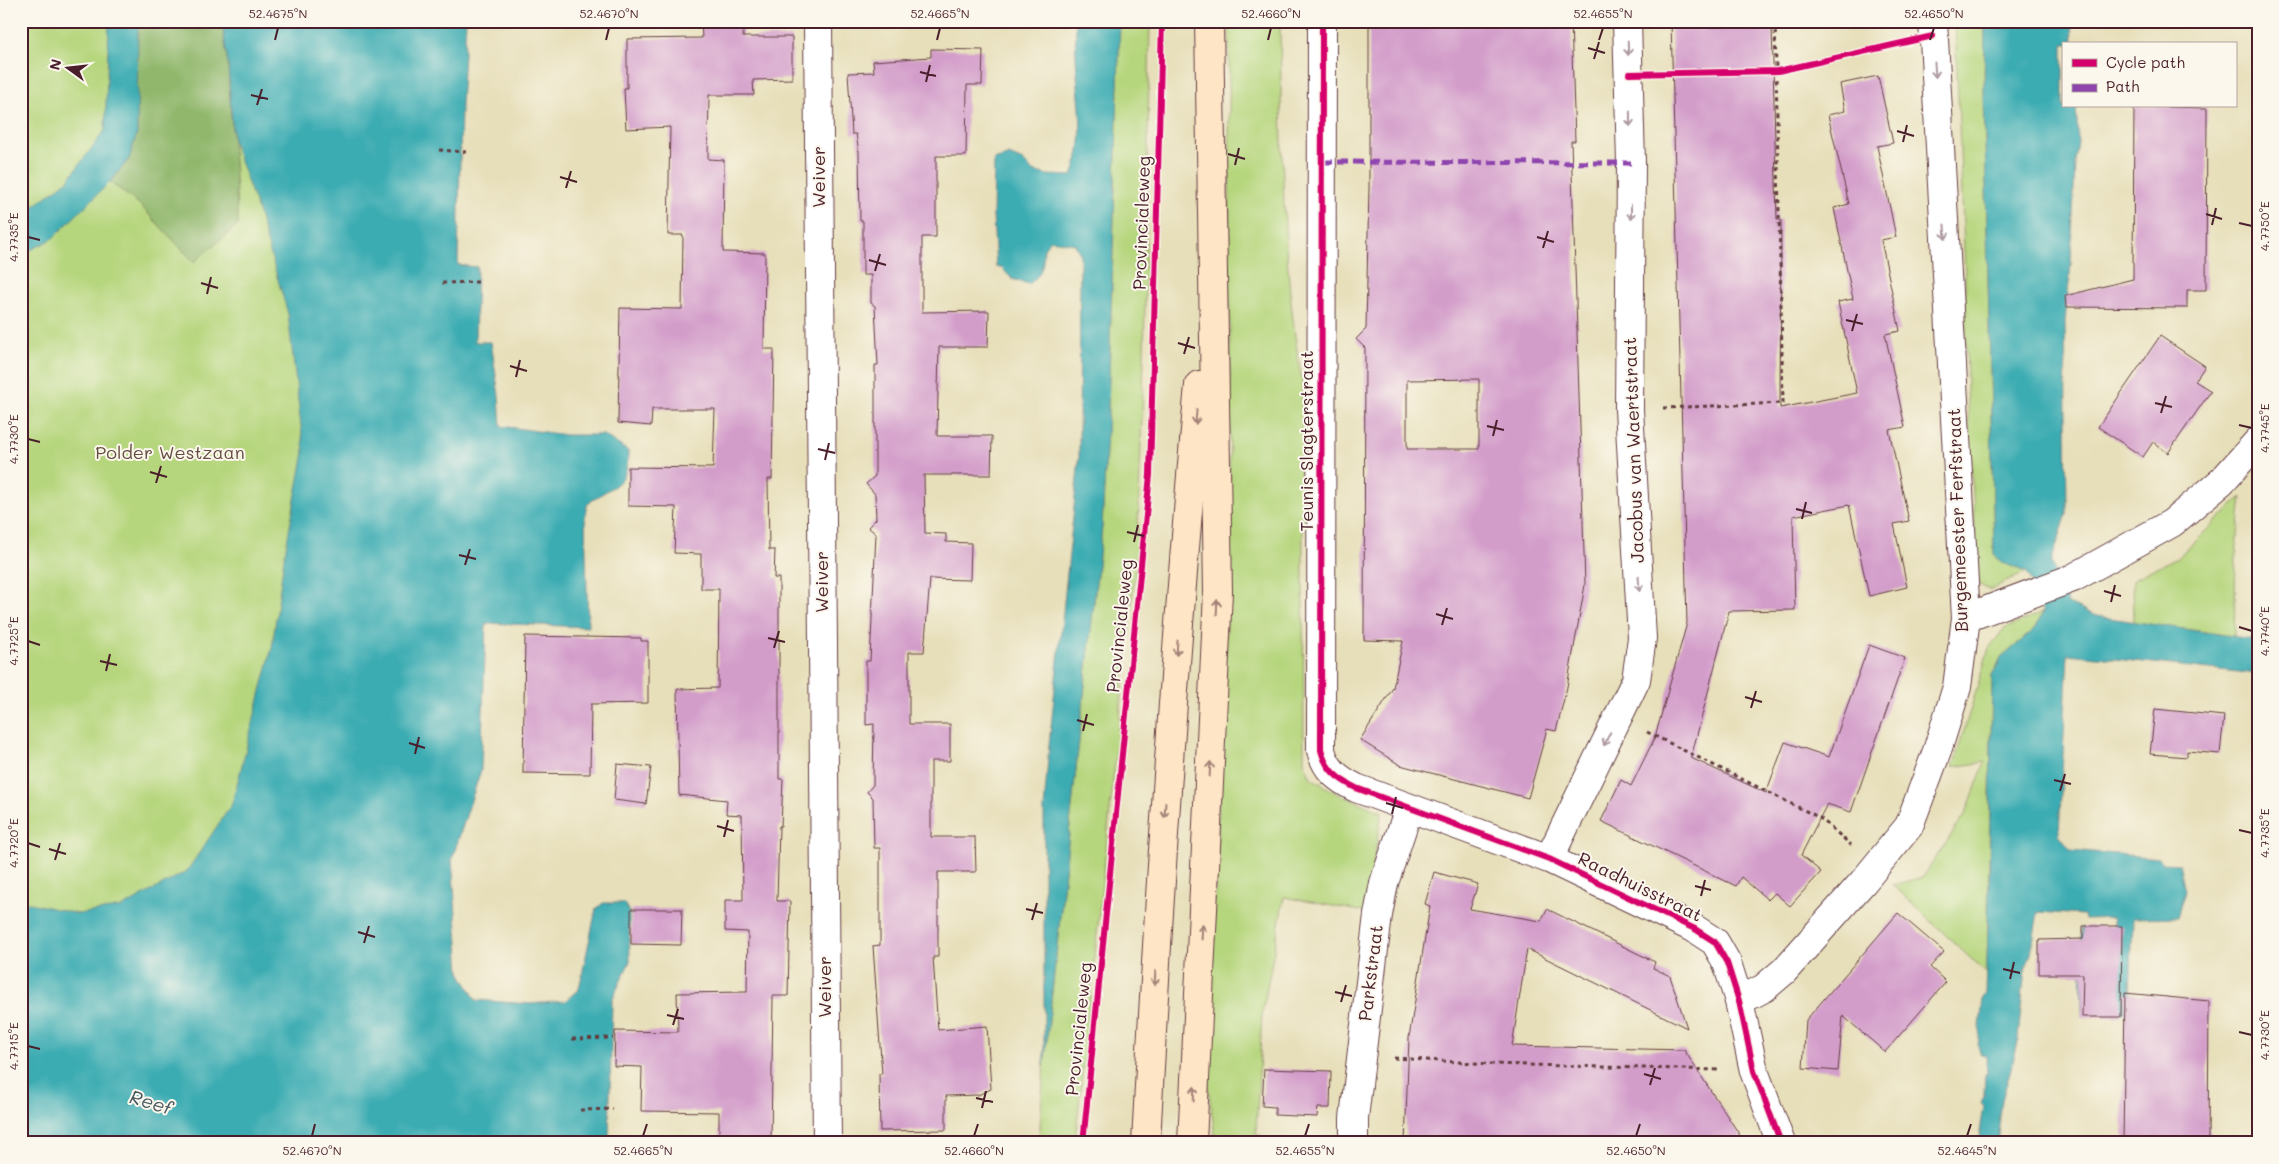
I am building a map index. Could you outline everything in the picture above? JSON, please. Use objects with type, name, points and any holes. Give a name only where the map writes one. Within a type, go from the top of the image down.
[{"type":"main road","points":[[1192,1143],[1218,592],[1208,21]]},
{"type":"main road","points":[[1146,1143],[1158,925],[1179,612],[1212,246]]},
{"type":"street","name":"Weiver","points":[[818,21],[827,1143]]},
{"type":"street","name":"Teunis Slagterstraat","points":[[1322,21],[1321,750],[1324,762],[1341,780],[1409,808]]},
{"type":"street","name":"Jacobus van Waertstraat","points":[[1549,859],[1636,680],[1642,638],[1629,409],[1631,163],[1627,21]]},
{"type":"street","name":"Burgemeester Ferfstraat","points":[[1740,1001],[1764,988],[1784,971],[1876,867],[1909,826],[1937,751],[1957,687],[1966,618],[1933,21]]},
{"type":"street","points":[[1966,618],[2073,578],[2172,523],[2222,481],[2258,441]]},
{"type":"street","name":"Raadhuisstraat","points":[[1409,808],[1549,859],[1695,929],[1715,942],[1727,963],[1740,1001],[1754,1071],[1781,1143]]},
{"type":"street","name":"Parkstraat","points":[[1354,1143],[1354,1118],[1378,915],[1384,883],[1409,808]]},
{"type":"path","points":[[1629,409],[1783,403],[1778,71],[1775,21]]},
{"type":"path","points":[[1768,71],[1787,69]]},
{"type":"path","points":[[439,150],[466,152]]},
{"type":"path","points":[[442,283],[478,282]]},
{"type":"path","points":[[1619,716],[1820,818],[1876,867]]},
{"type":"path","points":[[572,1039],[613,1038]]},
{"type":"path","points":[[1361,1056],[1490,1064],[1754,1071]]},
{"type":"path","points":[[580,1110],[613,1109]]},
{"type":"green space","name":"Polder Westzaan","points":[[21,21],[239,21],[319,398],[286,734],[21,1143]]},
{"type":"green space","points":[[138,21],[222,21],[228,64],[238,225],[194,262],[139,204],[110,182],[129,159]]},
{"type":"green space","points":[[1120,21],[1150,21],[1144,359],[1137,554],[1075,1143],[1039,1143],[1044,1067],[1102,527],[1108,411]]},
{"type":"green space","points":[[1229,21],[1280,21],[1282,157],[1286,247],[1295,336],[1302,381],[1304,762],[1311,778],[1338,794],[1382,812],[1365,912],[1284,897],[1262,1015],[1256,1134],[1277,1143],[1216,1143],[1207,1078],[1228,584],[1230,420]]},
{"type":"green space","points":[[1955,21],[1985,21],[1984,92],[1994,553],[2002,563],[2027,572],[1989,590],[1978,584],[1967,389],[1965,275]]},
{"type":"green space","points":[[2242,497],[2236,554],[2234,636],[2134,622],[2133,579],[2178,557]]},
{"type":"green space","points":[[2043,612],[2036,628],[2001,658],[1992,676],[1987,974],[1893,885],[1923,877],[1966,813],[1985,762],[1953,767],[1989,648],[2004,629]]},
{"type":"water","points":[[109,21],[138,21],[137,134],[129,159],[110,182],[52,239],[21,255],[21,216],[68,180],[105,130]]},
{"type":"water","name":"Reef","points":[[222,21],[466,21],[461,104],[458,265],[477,267],[475,342],[491,342],[499,396],[501,426],[566,435],[604,435],[628,451],[625,473],[621,480],[587,505],[585,517],[588,627],[486,623],[481,770],[452,859],[460,972],[476,1000],[530,1004],[565,1001],[579,989],[596,909],[603,903],[624,903],[629,912],[630,961],[612,1000],[609,1143],[21,1143],[21,901],[78,914],[123,907],[187,871],[232,804],[272,648],[284,558],[304,452],[288,314],[258,211],[233,141],[228,64]]},
{"type":"water","points":[[1076,21],[1120,21],[1108,411],[1102,527],[1044,1067],[1044,809],[1079,459],[1080,254],[1075,244],[1051,240],[1044,248],[1043,264],[1040,273],[1029,284],[1012,279],[1002,268],[996,267],[993,216],[994,160],[1009,155],[1023,161],[1032,171],[1048,175],[1072,176],[1077,162],[1081,132]]},
{"type":"water","points":[[1985,21],[2072,21],[2073,42],[2062,42],[2062,108],[2076,108],[2078,141],[2075,162],[2071,264],[2065,321],[2067,514],[2051,562],[2068,604],[2096,616],[2258,640],[2258,674],[2068,654],[2059,834],[2071,850],[2159,858],[2163,863],[2179,864],[2185,891],[2177,917],[2133,918],[2130,994],[2125,1013],[2082,1014],[2081,927],[2110,927],[2114,1007],[2113,918],[2085,919],[2084,915],[2038,912],[2031,954],[2025,970],[2017,1047],[2002,1100],[1997,1143],[1978,1143],[1984,1107],[1981,1103],[1984,1095],[1985,1074],[1987,1074],[1986,1056],[1981,1055],[1978,1046],[1983,998],[1986,994],[1992,676],[2001,658],[2036,628],[2043,612],[2027,572],[2002,563],[1994,554],[1984,92]]},
{"type":"building","points":[[701,21],[743,21],[743,37],[792,37],[792,79],[753,80],[754,95],[709,95],[708,159],[724,160],[723,252],[765,253],[764,349],[774,349],[772,479],[768,479],[769,550],[775,550],[774,578],[779,578],[779,779],[783,779],[781,826],[779,826],[777,901],[790,901],[788,996],[773,996],[771,1143],[719,1143],[719,1112],[641,1111],[642,1067],[614,1066],[615,1031],[678,1032],[677,993],[747,992],[748,932],[725,931],[725,900],[743,900],[742,815],[726,814],[727,800],[679,795],[677,689],[718,688],[719,589],[701,589],[701,554],[674,553],[676,507],[628,506],[628,467],[713,468],[715,409],[652,409],[651,426],[618,423],[620,308],[682,309],[683,235],[668,235],[670,127],[626,129],[624,88],[627,88],[627,39],[702,38]]},
{"type":"building","points":[[1369,21],[1441,21],[1441,25],[1571,21],[1575,141],[1571,141],[1585,585],[1567,687],[1556,731],[1547,729],[1528,798],[1400,765],[1360,740],[1393,688],[1403,641],[1364,640],[1365,348],[1356,339],[1366,329],[1369,187]],"holes":[[[1479,379],[1479,449],[1407,449],[1407,380]]]},
{"type":"building","points":[[1671,21],[1711,21],[1711,27],[1772,25],[1777,220],[1781,220],[1780,408],[1857,393],[1838,302],[1853,299],[1834,208],[1849,204],[1828,115],[1845,111],[1840,84],[1878,76],[1893,143],[1877,146],[1896,237],[1881,240],[1900,331],[1885,334],[1905,427],[1889,430],[1909,521],[1894,524],[1907,587],[1869,596],[1849,505],[1793,516],[1795,610],[1729,611],[1691,758],[1766,793],[1785,742],[1829,757],[1869,645],[1905,658],[1851,812],[1827,804],[1801,855],[1821,872],[1790,906],[1775,893],[1768,900],[1741,877],[1736,886],[1601,821],[1621,780],[1631,786],[1655,737],[1687,623]]},
{"type":"building","points":[[931,49],[983,50],[982,85],[967,85],[966,156],[936,156],[936,237],[922,237],[922,312],[989,311],[988,347],[939,347],[937,436],[992,436],[991,475],[924,475],[925,533],[946,534],[946,542],[971,543],[970,580],[930,579],[924,652],[909,652],[909,724],[950,724],[950,761],[931,761],[931,837],[975,837],[976,872],[938,872],[938,957],[933,957],[938,1030],[987,1026],[991,1089],[978,1095],[946,1096],[946,1130],[880,1131],[879,1074],[882,1074],[873,946],[880,945],[880,848],[874,848],[873,798],[867,792],[873,785],[874,724],[866,725],[866,661],[870,661],[876,534],[868,527],[876,519],[875,494],[866,484],[875,476],[875,365],[878,365],[875,306],[871,303],[871,275],[863,275],[863,221],[860,221],[859,152],[856,134],[852,134],[848,73],[874,72],[873,61],[931,57]]},
{"type":"building","points":[[2134,108],[2207,108],[2206,290],[2187,290],[2187,308],[2066,307],[2065,296],[2133,279]]},
{"type":"building","points":[[2160,336],[2205,366],[2195,381],[2211,391],[2168,453],[2153,442],[2143,457],[2098,427]]},
{"type":"building","points":[[525,636],[641,638],[641,641],[648,641],[648,703],[591,704],[590,774],[523,773]]},
{"type":"building","points":[[2155,709],[2224,716],[2220,754],[2187,751],[2187,757],[2150,754]]},
{"type":"building","points":[[617,764],[651,767],[646,804],[614,800]]},
{"type":"building","points":[[1434,872],[1478,884],[1470,909],[1541,921],[1547,909],[1655,962],[1653,968],[1670,976],[1687,1028],[1527,949],[1512,1046],[1684,1050],[1745,1143],[1405,1143],[1409,1038],[1430,906],[1425,904]]},
{"type":"building","points":[[631,909],[682,909],[681,945],[631,944]]},
{"type":"building","points":[[1898,913],[1944,952],[1930,967],[1946,982],[1885,1052],[1843,1016],[1838,1071],[1803,1068],[1806,1020]]},
{"type":"building","points":[[2083,926],[2122,926],[2121,1017],[2082,1017],[2083,974],[2039,974],[2039,940],[2083,939]]},
{"type":"building","points":[[2125,993],[2209,1001],[2208,1143],[2123,1143]]},
{"type":"building","points":[[1264,1069],[1331,1071],[1330,1108],[1318,1108],[1317,1117],[1275,1115],[1275,1107],[1262,1106]]},
{"type":"marked path","points":[[1323,162],[1631,163]]},
{"type":"cycle path","name":"Provincialeweg","points":[[1083,1143],[1150,475],[1162,21]]},
{"type":"cycle path","points":[[1322,21],[1321,750],[1323,757],[1334,773],[1356,788],[1549,859],[1695,929],[1715,942],[1727,963],[1739,1001],[1754,1071],[1781,1143]]},
{"type":"cycle path","points":[[1629,74],[1778,71],[1933,36]]}]
